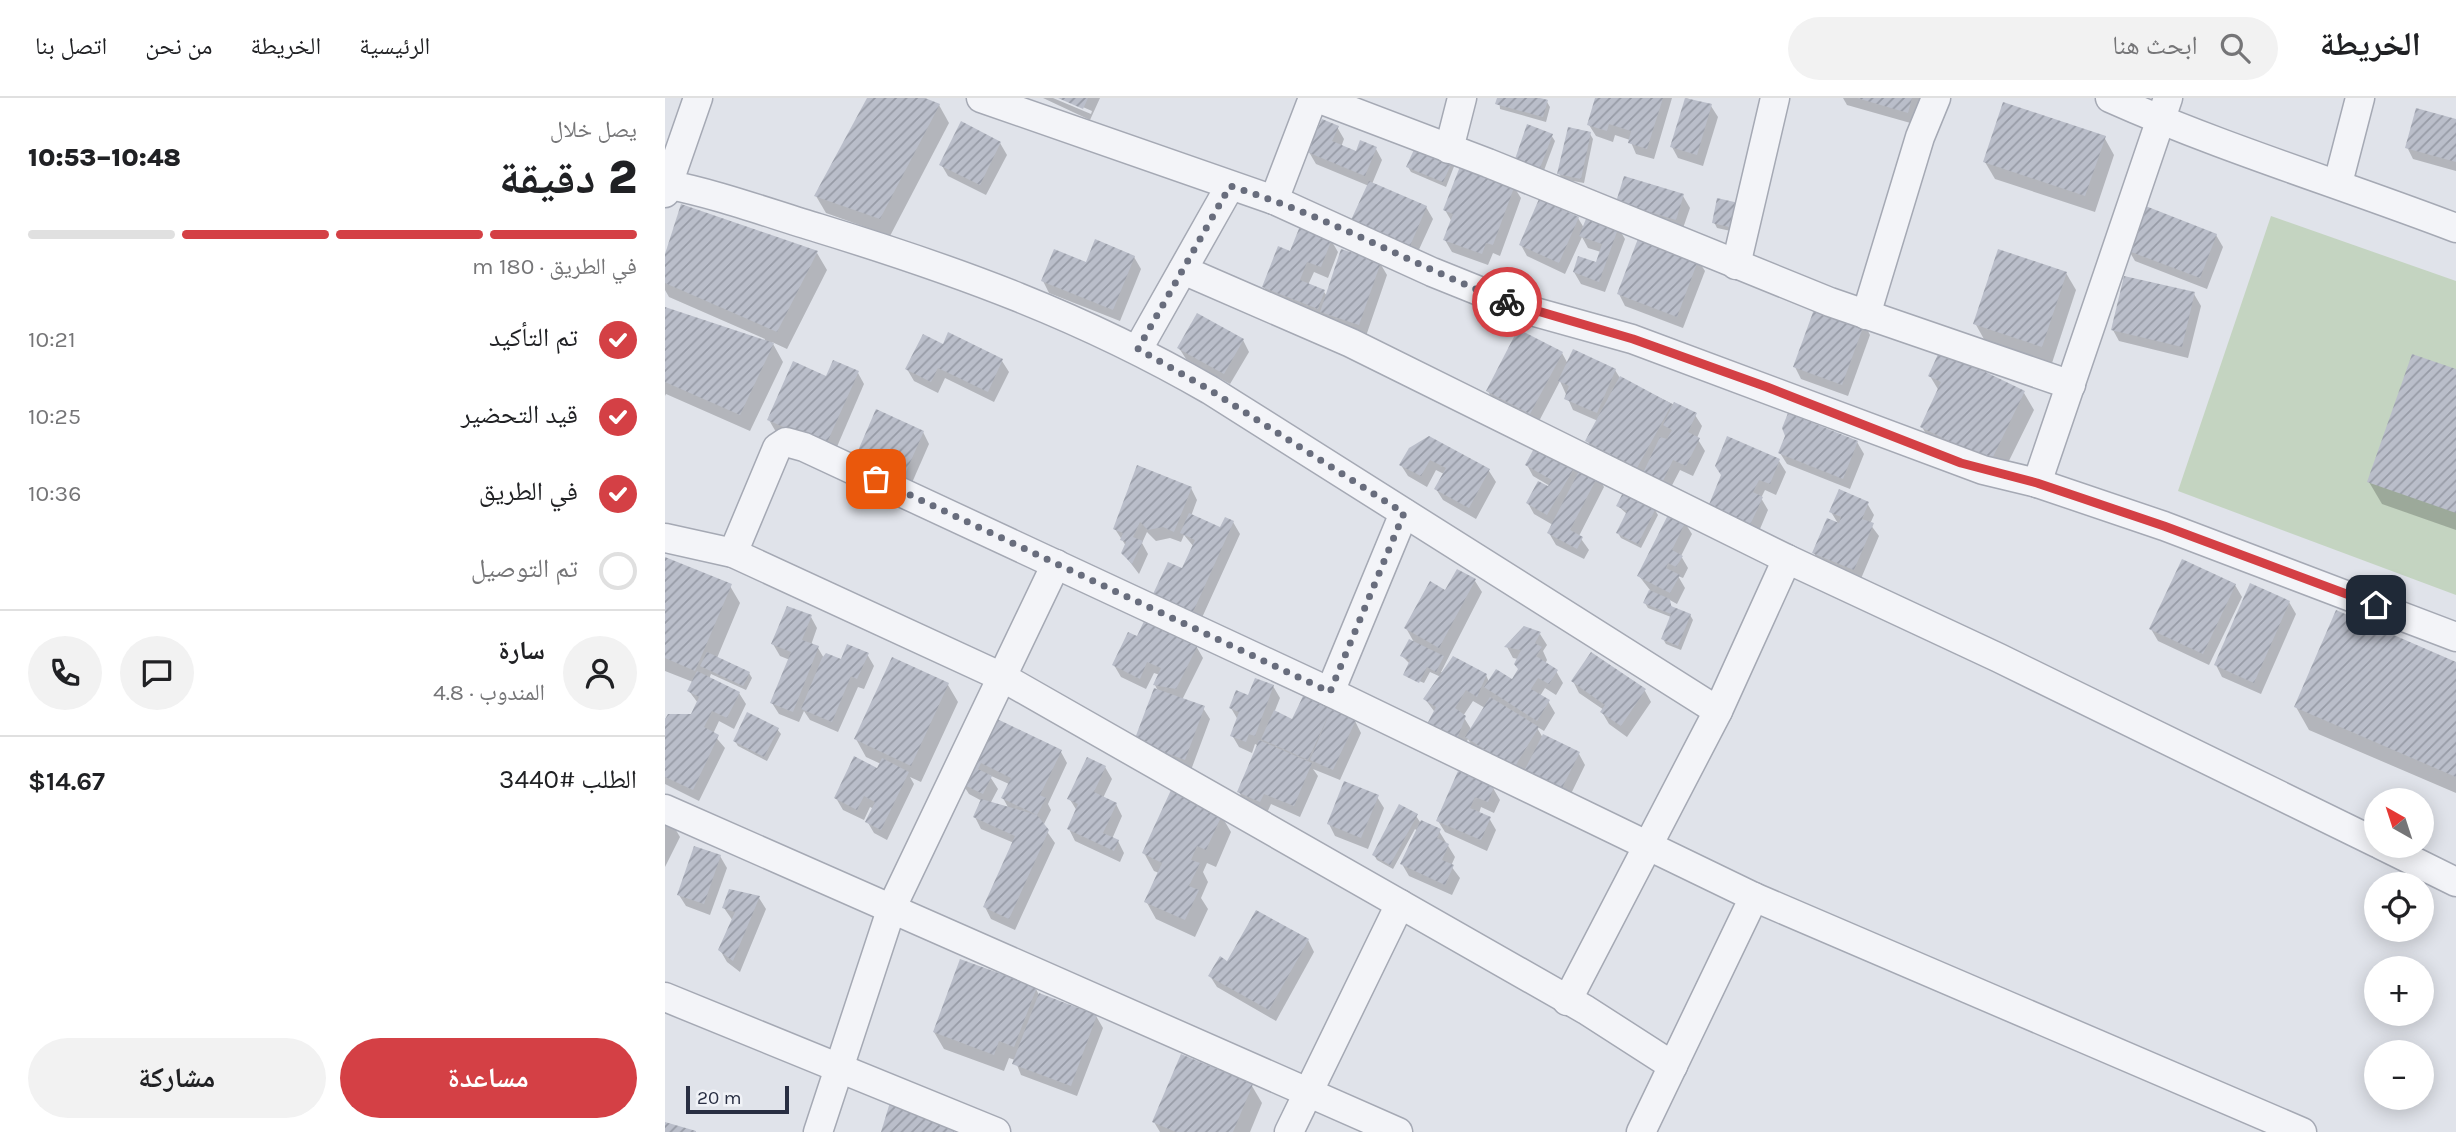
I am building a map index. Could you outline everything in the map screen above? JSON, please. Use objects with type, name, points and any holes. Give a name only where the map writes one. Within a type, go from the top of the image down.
[{"type":"street","points":[[698,98],[666,187],[898,253],[989,285],[1138,349],[1210,390],[1717,711]]},
{"type":"street","points":[[981,98],[1274,200],[1432,272],[1524,309],[1633,339],[1767,387],[1961,463],[2037,483],[2275,566],[2456,637]]},
{"type":"street","points":[[1274,200],[1315,98],[1866,315],[2071,385]]},
{"type":"street","points":[[1449,149],[1462,98]]},
{"type":"street","points":[[1736,265],[1775,98]]},
{"type":"street","points":[[1866,315],[1920,137],[1935,98]]},
{"type":"street","points":[[2111,98],[2164,109],[2338,183],[2456,228]]},
{"type":"street","points":[[2338,183],[2360,98]]},
{"type":"street","points":[[2037,483],[2164,109]]},
{"type":"street","points":[[1138,349],[1230,186]]},
{"type":"street","points":[[1183,270],[1351,343],[1787,559],[2011,664],[2364,837]]},
{"type":"street","points":[[733,553],[777,448],[786,442],[853,468],[1330,692],[1754,897],[2302,1132]]},
{"type":"street","points":[[1330,692],[1404,513]]},
{"type":"street","points":[[665,538],[733,553],[1002,677],[1586,1010],[1673,1066]]},
{"type":"street","points":[[1567,1001],[1717,711],[1787,559]]},
{"type":"street","points":[[818,1132],[892,907],[1056,564]]},
{"type":"street","points":[[665,809],[1398,1132]]},
{"type":"street","points":[[2407,858],[2456,882]]},
{"type":"street","points":[[1641,1132],[1754,897]]},
{"type":"street","points":[[1289,1132],[1400,904]]},
{"type":"street","points":[[665,997],[996,1132]]},
{"type":"green space","points":[[2271,216],[2456,281],[2456,595],[2178,491]]},
{"type":"building","points":[[867,98],[925,98],[940,104],[880,219],[814,196]]},
{"type":"building","points":[[1058,98],[1088,98],[1083,109]]},
{"type":"building","points":[[1497,98],[1548,100],[1543,117],[1495,104]]},
{"type":"building","points":[[1595,98],[1663,98],[1647,149],[1628,143],[1631,131],[1609,124],[1607,131],[1587,125]]},
{"type":"building","points":[[1685,98],[1712,104],[1697,155],[1670,147]]},
{"type":"building","points":[[1857,98],[1912,98],[1908,113]]},
{"type":"building","points":[[2003,102],[2106,136],[2085,196],[1983,162]]},
{"type":"building","points":[[2416,108],[2456,119],[2456,162],[2405,148]]},
{"type":"building","points":[[1322,119],[1339,126],[1332,141],[1356,151],[1360,140],[1377,147],[1365,176],[1307,152]]},
{"type":"building","points":[[961,121],[1001,142],[980,185],[939,165]]},
{"type":"building","points":[[1527,124],[1553,134],[1540,168],[1515,159]]},
{"type":"building","points":[[1568,127],[1591,132],[1581,179],[1557,174]]},
{"type":"building","points":[[1417,143],[1454,158],[1443,182],[1406,167]]},
{"type":"building","points":[[1461,164],[1508,181],[1506,187],[1515,185],[1493,245],[1486,243],[1482,254],[1443,240],[1453,214],[1443,210]]},
{"type":"building","points":[[1624,176],[1684,194],[1676,220],[1616,202]]},
{"type":"building","points":[[1369,181],[1427,206],[1410,246],[1351,220]]},
{"type":"building","points":[[1717,198],[1743,204],[1738,229],[1712,223]]},
{"type":"building","points":[[1539,199],[1579,217],[1559,263],[1519,245]]},
{"type":"building","points":[[681,204],[818,251],[777,332],[665,283],[665,254]]},
{"type":"building","points":[[2143,205],[2217,234],[2200,278],[2126,250]]},
{"type":"building","points":[[1588,214],[1619,226],[1599,282],[1573,272],[1578,256],[1596,262],[1602,244],[1579,236]]},
{"type":"building","points":[[1300,226],[1332,239],[1321,267],[1307,262],[1300,280],[1325,290],[1318,309],[1262,287],[1278,246],[1290,251]]},
{"type":"building","points":[[1639,236],[1699,258],[1677,317],[1617,294]]},
{"type":"building","points":[[1095,239],[1135,256],[1113,310],[1041,281],[1054,249],[1086,262]]},
{"type":"building","points":[[1341,249],[1381,262],[1359,325],[1320,312]]},
{"type":"building","points":[[1998,249],[2067,272],[2042,347],[1973,324]]},
{"type":"building","points":[[2124,276],[2195,292],[2182,347],[2111,330]]},
{"type":"building","points":[[1816,304],[1865,322],[1842,385],[1793,367]]},
{"type":"building","points":[[665,307],[774,343],[740,415],[665,382]]},
{"type":"building","points":[[1197,313],[1244,339],[1224,374],[1177,348]]},
{"type":"building","points":[[1518,329],[1563,352],[1530,414],[1486,391]]},
{"type":"building","points":[[948,332],[1003,359],[988,392],[938,368],[931,382],[905,369],[923,334],[943,344]]},
{"type":"building","points":[[1573,349],[1616,369],[1597,413],[1564,399],[1569,386],[1558,381]]},
{"type":"building","points":[[1940,350],[2025,391],[1991,461],[1920,427],[1941,382],[1928,376]]},
{"type":"building","points":[[2412,354],[2456,369],[2456,513],[2367,482]]},
{"type":"building","points":[[833,360],[859,371],[826,445],[767,420],[793,361],[826,376]]},
{"type":"building","points":[[1620,376],[1672,404],[1637,468],[1585,441]]},
{"type":"building","points":[[1674,402],[1697,413],[1688,432],[1700,438],[1686,466],[1673,460],[1662,483],[1643,473],[1660,437],[1667,439],[1672,430],[1663,425]]},
{"type":"building","points":[[876,409],[924,431],[905,474],[857,453]]},
{"type":"building","points":[[1788,413],[1858,441],[1843,479],[1778,453],[1785,436],[1782,428]]},
{"type":"building","points":[[1429,436],[1490,469],[1469,508],[1434,489],[1446,468],[1430,460],[1421,476],[1399,465],[1409,448]]},
{"type":"building","points":[[1727,436],[1780,459],[1770,484],[1759,480],[1753,492],[1763,497],[1750,525],[1708,507],[1721,475],[1715,466]]},
{"type":"building","points":[[1538,441],[1577,463],[1547,515],[1526,503],[1538,481],[1548,486],[1552,480],[1525,465]]},
{"type":"building","points":[[1137,465],[1192,487],[1174,532],[1163,527],[1148,530],[1140,522],[1133,537],[1143,541],[1132,564],[1121,553],[1126,542],[1120,540],[1123,533],[1113,529]]},
{"type":"building","points":[[1579,471],[1599,474],[1570,530],[1583,537],[1577,549],[1547,533]]},
{"type":"building","points":[[1626,487],[1656,508],[1638,544],[1616,533],[1627,511],[1616,506]]},
{"type":"building","points":[[1839,489],[1869,502],[1862,519],[1874,523],[1854,570],[1812,553],[1827,518],[1839,523],[1841,517],[1829,512]]},
{"type":"building","points":[[1189,513],[1220,527],[1225,517],[1234,521],[1193,612],[1153,594],[1168,562],[1182,568],[1195,540],[1180,533]]},
{"type":"building","points":[[1669,513],[1686,521],[1672,550],[1683,556],[1676,567],[1668,563],[1666,568],[1680,575],[1670,593],[1637,576]]},
{"type":"building","points":[[665,557],[732,584],[695,671],[665,658]]},
{"type":"building","points":[[2182,559],[2236,584],[2203,654],[2149,629]]},
{"type":"building","points":[[1457,569],[1476,579],[1439,648],[1404,628],[1430,581],[1445,590]]},
{"type":"building","points":[[2250,583],[2290,601],[2254,683],[2214,665]]},
{"type":"building","points":[[1649,590],[1670,599],[1671,606],[1691,614],[1678,646],[1661,639],[1671,614],[1643,603]]},
{"type":"building","points":[[787,606],[812,615],[802,640],[819,646],[793,712],[770,703],[791,652],[771,644]]},
{"type":"building","points":[[2336,610],[2456,662],[2456,777],[2294,707]]},
{"type":"building","points":[[1145,619],[1198,645],[1176,689],[1153,685],[1161,668],[1147,662],[1140,679],[1112,665],[1128,632],[1137,636]]},
{"type":"building","points":[[1524,626],[1541,632],[1535,643],[1542,647],[1536,656],[1558,670],[1549,684],[1538,678],[1531,689],[1550,700],[1537,721],[1484,687],[1496,669],[1512,679],[1518,669],[1514,664],[1521,650],[1504,647]]},
{"type":"building","points":[[1409,639],[1444,656],[1436,672],[1427,667],[1419,683],[1403,675],[1410,660],[1400,656]]},
{"type":"building","points":[[847,644],[869,653],[857,679],[851,676],[832,722],[801,709],[822,658],[826,653],[841,659]]},
{"type":"building","points":[[707,652],[750,672],[743,686],[700,666]]},
{"type":"building","points":[[1591,652],[1646,689],[1621,726],[1600,712],[1605,705],[1571,681]]},
{"type":"building","points":[[1453,656],[1487,674],[1477,697],[1466,690],[1455,708],[1466,716],[1457,739],[1426,726],[1436,707],[1423,699]]},
{"type":"building","points":[[892,657],[949,683],[911,766],[854,739]]},
{"type":"building","points":[[697,671],[740,692],[727,718],[712,711],[704,727],[719,735],[693,790],[665,777],[665,719],[668,714],[691,714],[699,697],[687,691]]},
{"type":"building","points":[[1255,678],[1274,685],[1255,736],[1249,734],[1246,742],[1230,736],[1239,712],[1229,708],[1236,690],[1248,695]]},
{"type":"building","points":[[1154,688],[1205,706],[1185,760],[1134,741]]},
{"type":"building","points":[[1304,694],[1356,720],[1333,770],[1310,760],[1330,712],[1308,760],[1261,739],[1274,710],[1292,719]]},
{"type":"building","points":[[1490,697],[1539,727],[1514,768],[1465,737]]},
{"type":"building","points":[[747,712],[779,728],[764,757],[733,741]]},
{"type":"building","points":[[993,717],[1062,750],[1040,795],[1046,798],[1037,815],[1001,798],[1011,778],[981,763],[978,769],[992,776],[983,794],[960,783]]},
{"type":"building","points":[[1543,734],[1580,752],[1560,792],[1523,773]]},
{"type":"building","points":[[1259,740],[1312,763],[1294,806],[1264,794],[1260,802],[1237,792]]},
{"type":"building","points":[[854,756],[877,768],[882,758],[909,772],[881,830],[865,822],[875,802],[864,796],[857,810],[834,798]]},
{"type":"building","points":[[1087,757],[1106,766],[1094,792],[1117,803],[1103,833],[1119,840],[1114,851],[1067,829],[1078,804],[1067,799]]},
{"type":"building","points":[[1458,771],[1494,787],[1488,802],[1475,797],[1470,808],[1491,817],[1481,840],[1436,821]]},
{"type":"building","points":[[1344,781],[1379,795],[1361,838],[1327,824]]},
{"type":"building","points":[[1171,790],[1223,813],[1206,850],[1197,846],[1191,860],[1200,863],[1189,886],[1199,890],[1185,920],[1144,902],[1162,863],[1142,853]]},
{"type":"building","points":[[981,799],[1037,815],[1049,830],[1009,919],[983,907],[1015,836],[973,817]]},
{"type":"building","points":[[1399,804],[1418,814],[1390,865],[1372,855]]},
{"type":"building","points":[[1421,820],[1441,829],[1437,838],[1449,844],[1442,860],[1454,865],[1445,885],[1400,864]]},
{"type":"building","points":[[694,846],[721,855],[704,904],[677,895]]},
{"type":"building","points":[[729,889],[760,896],[733,961],[718,950],[735,912],[722,908]]},
{"type":"building","points":[[1256,910],[1309,939],[1269,1010],[1208,976],[1220,956],[1227,961]]},
{"type":"building","points":[[960,959],[1037,987],[1014,1047],[999,1041],[994,1055],[933,1032]]},
{"type":"building","points":[[1039,993],[1097,1015],[1071,1086],[1012,1064]]},
{"type":"building","points":[[1181,1054],[1253,1084],[1233,1132],[1176,1132],[1152,1122]]},
{"type":"building","points":[[891,1099],[958,1120],[954,1132],[881,1132]]},
{"type":"building","points":[[665,1122],[696,1131],[696,1132],[665,1132]]},
{"type":"way so far","points":[[876,479],[1330,692],[1404,513],[1210,390],[1138,349],[1230,186],[1274,200],[1432,272],[1507,302]]},
{"type":"route","points":[[1507,302],[1580,326],[1633,339],[1767,387],[1961,463],[2037,483],[2164,526],[2376,605]]}]
